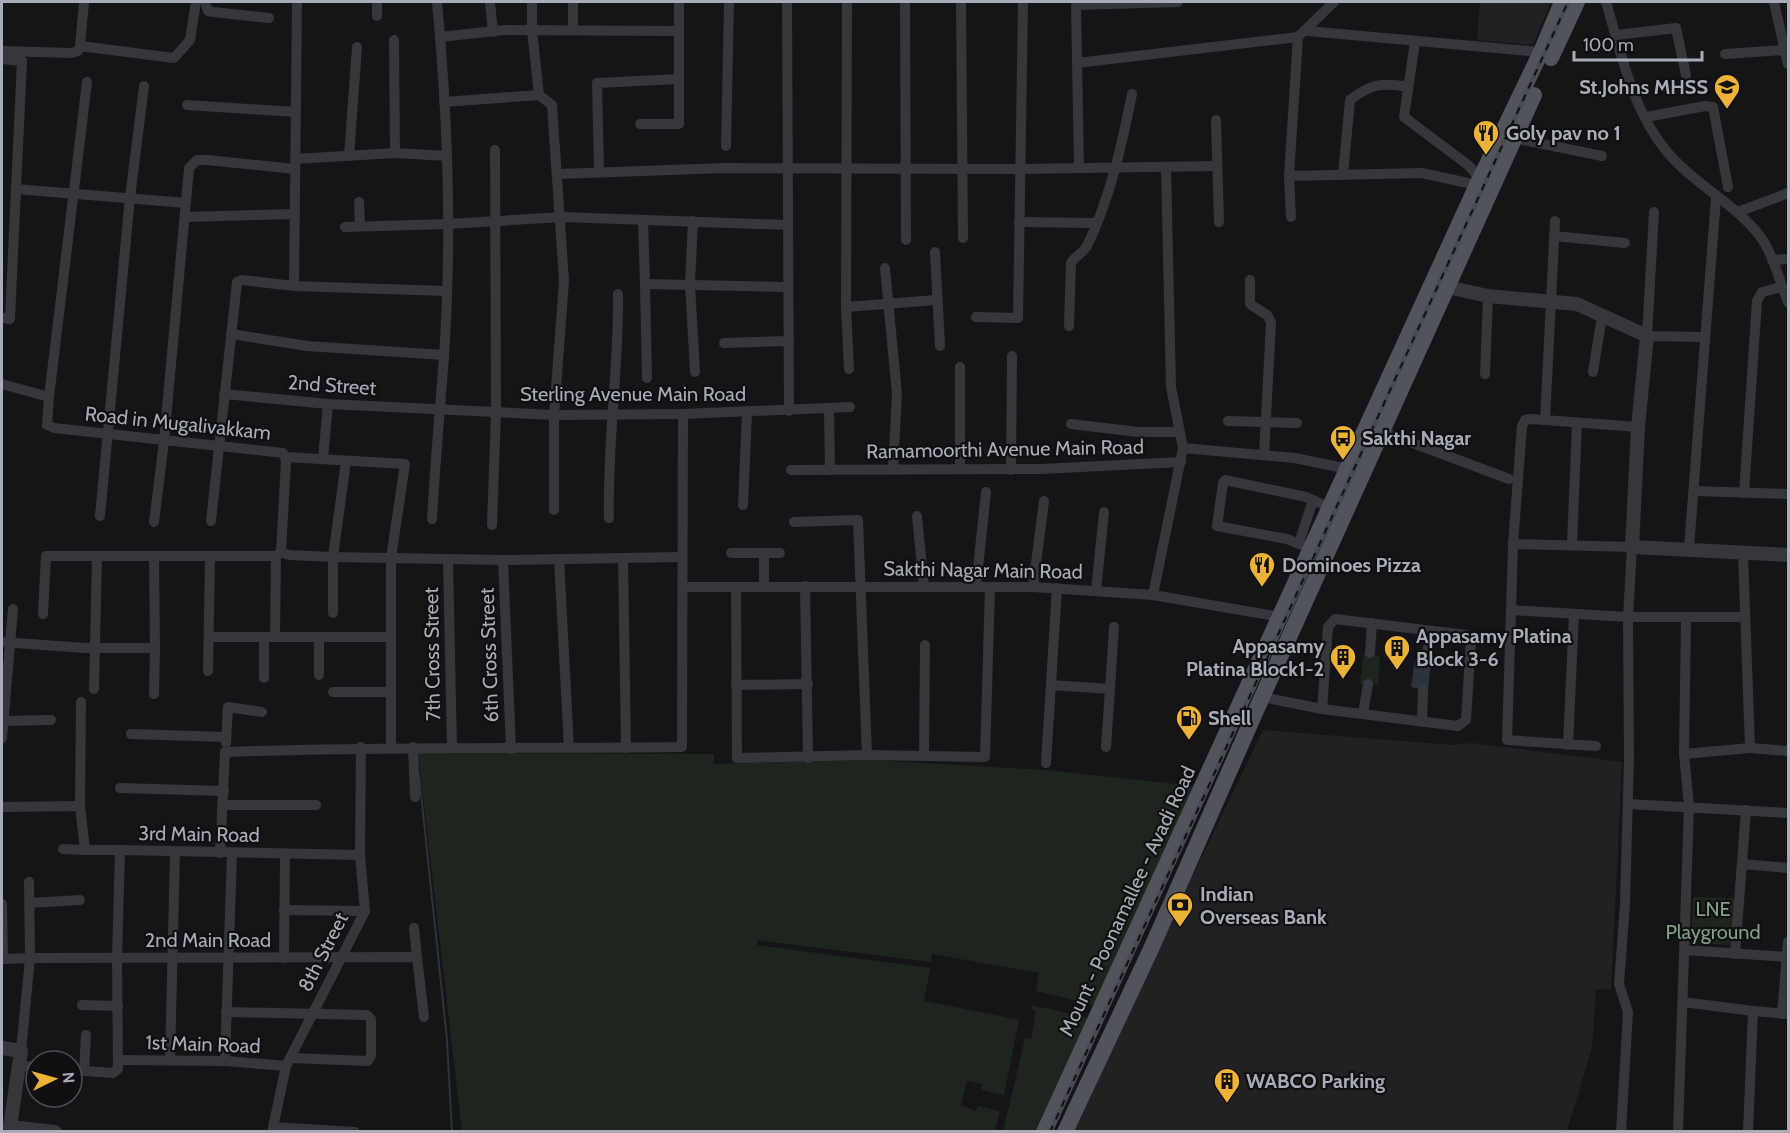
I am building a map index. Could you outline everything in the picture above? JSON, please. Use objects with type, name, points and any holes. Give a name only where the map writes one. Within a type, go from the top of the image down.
[{"type":"main road","name":"Mount - Poonamallee - Avadi Road","points":[[1044,1131],[1281,617],[1305,546],[1330,508],[1412,348],[1514,138],[1523,104],[1562,2]]},
{"type":"main road","name":"Mount - Poonamallee - Avadi Road","points":[[1446,279],[1478,182],[1523,104],[1577,2]]},
{"type":"main road","name":"Mount - Poonamallee - Avadi Road","points":[[1065,1131],[1110,1038],[1381,431],[1412,348]]},
{"type":"main road","points":[[1091,1029],[1110,1038]]},
{"type":"street","points":[[2,51],[72,53],[78,51],[84,2]]},
{"type":"street","points":[[80,46],[174,58],[190,40],[196,2]]},
{"type":"street","points":[[205,2],[208,11],[269,18]]},
{"type":"street","points":[[294,286],[297,2]]},
{"type":"street","points":[[377,2],[377,16]]},
{"type":"street","points":[[432,519],[444,355],[448,224],[447,156],[437,2]]},
{"type":"street","points":[[490,2],[493,32]]},
{"type":"street","points":[[532,2],[532,30],[539,95]]},
{"type":"street","points":[[573,2],[573,30]]},
{"type":"street","points":[[640,124],[679,124],[679,2]]},
{"type":"street","points":[[726,146],[729,2]]},
{"type":"street","points":[[787,2],[789,411]]},
{"type":"street","points":[[847,2],[846,307],[849,369]]},
{"type":"street","points":[[905,2],[906,240]]},
{"type":"street","points":[[961,2],[963,238]]},
{"type":"street","points":[[976,317],[1018,318],[1023,2]]},
{"type":"street","points":[[1079,168],[1076,6],[1178,2]]},
{"type":"street","points":[[1291,217],[1289,176],[1303,34],[1331,2]]},
{"type":"street","points":[[1606,2],[1632,90],[1667,152],[1716,198],[1738,212],[1762,239],[1788,302]]},
{"type":"street","points":[[1774,2],[1788,64]]},
{"type":"street","points":[[1616,35],[1676,28],[1686,75]]},
{"type":"street","points":[[440,37],[532,30],[678,31]]},
{"type":"street","points":[[1077,63],[1303,34],[1542,52]]},
{"type":"street","points":[[394,40],[395,153]]},
{"type":"street","points":[[1415,42],[1404,117],[1468,165],[1478,182]]},
{"type":"street","points":[[349,156],[357,47]]},
{"type":"street","points":[[1725,54],[1785,50]]},
{"type":"street","points":[[2,59],[22,61],[10,319],[2,318]]},
{"type":"street","points":[[599,171],[597,83],[678,79]]},
{"type":"street","points":[[2,384],[49,397],[87,82]]},
{"type":"street","points":[[100,516],[105,435],[144,86]]},
{"type":"street","points":[[1343,175],[1350,100],[1368,86],[1408,87]]},
{"type":"street","points":[[1069,326],[1071,263],[1086,249],[1115,167],[1132,94]]},
{"type":"street","points":[[444,102],[539,95],[552,105],[562,217],[564,281],[554,415],[554,510]]},
{"type":"street","points":[[187,105],[296,112]]},
{"type":"street","points":[[1646,117],[1706,106],[1713,107],[1728,187]]},
{"type":"street","points":[[1216,120],[1219,222]]},
{"type":"street","points":[[1514,138],[1602,156]]},
{"type":"street","points":[[492,525],[496,412],[495,150]]},
{"type":"street","points":[[154,522],[164,441],[189,168],[197,160],[295,164],[349,156],[395,153],[447,156]]},
{"type":"street","points":[[558,174],[599,171],[787,168],[1020,169],[1217,166]]},
{"type":"street","points":[[1153,595],[1183,448],[1171,387],[1166,167]]},
{"type":"street","points":[[1289,176],[1422,173],[1478,182]]},
{"type":"street","points":[[16,189],[186,203]]},
{"type":"street","points":[[1738,212],[1788,193]]},
{"type":"street","points":[[1689,548],[1716,198]]},
{"type":"street","points":[[359,202],[360,226]]},
{"type":"street","points":[[1621,1131],[1628,1012],[1619,984],[1625,904],[1628,804],[1628,617],[1638,427],[1647,336],[1654,212]]},
{"type":"street","points":[[185,217],[295,214]]},
{"type":"street","points":[[345,227],[562,217],[788,225]]},
{"type":"street","points":[[643,220],[647,378]]},
{"type":"street","points":[[693,221],[690,284],[695,372]]},
{"type":"street","points":[[1545,420],[1554,221]]},
{"type":"street","points":[[1019,222],[1095,223]]},
{"type":"street","points":[[1554,236],[1625,243]]},
{"type":"street","points":[[934,252],[940,346]]},
{"type":"street","points":[[1772,260],[1788,259]]},
{"type":"street","points":[[885,268],[897,394],[893,469]]},
{"type":"street","points":[[1446,279],[1488,296],[1576,304],[1647,336],[1704,337]]},
{"type":"street","points":[[1250,280],[1250,304],[1267,315],[1271,322],[1264,455]]},
{"type":"street","points":[[211,521],[217,446],[238,281],[294,286],[445,291]]},
{"type":"street","points":[[645,284],[788,287]]},
{"type":"street","points":[[1744,493],[1757,301],[1762,292],[1781,287]]},
{"type":"street","points":[[609,518],[618,294]]},
{"type":"street","points":[[1485,374],[1488,296]]},
{"type":"street","points":[[846,307],[936,300]]},
{"type":"street","points":[[1593,372],[1602,316]]},
{"type":"street","points":[[231,334],[307,346],[444,355]]},
{"type":"street","points":[[724,343],[789,340]]},
{"type":"street","points":[[1011,470],[1012,356]]},
{"type":"street","points":[[960,367],[960,470]]},
{"type":"street","name":"2nd Street","points":[[224,394],[328,404],[439,410]]},
{"type":"street","name":"Road in Mugalivakkam","points":[[49,397],[47,425],[105,435],[279,452],[286,457],[270,638],[264,678]]},
{"type":"street","points":[[323,459],[328,404]]},
{"type":"street","name":"Sterling Avenue Main Road","points":[[439,410],[554,415],[612,412],[683,414],[850,408]]},
{"type":"street","points":[[829,409],[830,470]]},
{"type":"street","points":[[743,505],[747,412]]},
{"type":"street","points":[[225,752],[361,747],[510,749],[682,747],[683,414]]},
{"type":"street","points":[[1596,746],[1507,740],[1513,544],[1522,426],[1525,420],[1545,420],[1638,427]]},
{"type":"street","points":[[1228,421],[1297,423]]},
{"type":"street","points":[[1572,544],[1577,423]]},
{"type":"street","points":[[1071,424],[1138,432],[1180,432]]},
{"type":"street","points":[[1381,431],[1509,479]]},
{"type":"street","points":[[1183,448],[1295,458],[1348,469]]},
{"type":"street","points":[[286,457],[405,464],[391,558],[391,747]]},
{"type":"street","points":[[333,613],[333,557],[346,460]]},
{"type":"street","name":"Ramamoorthi Avenue Main Road","points":[[791,470],[1011,470],[1181,462]]},
{"type":"street","points":[[1313,500],[1305,546],[1217,526],[1225,480],[1313,500],[1330,508]]},
{"type":"street","points":[[1694,491],[1788,494]]},
{"type":"street","points":[[976,587],[987,492]]},
{"type":"street","points":[[1034,587],[1044,501]]},
{"type":"street","points":[[1096,591],[1104,512]]},
{"type":"street","points":[[917,516],[924,587]]},
{"type":"street","points":[[794,522],[858,520],[867,755]]},
{"type":"street","points":[[1513,544],[1689,548],[1743,554],[1788,555]]},
{"type":"street","points":[[731,553],[780,553]]},
{"type":"street","points":[[764,553],[764,587]]},
{"type":"street","points":[[43,614],[46,555],[210,558],[278,554],[503,561],[682,557]]},
{"type":"street","points":[[1743,554],[1750,748]]},
{"type":"street","points":[[94,689],[93,648],[97,556]]},
{"type":"street","points":[[154,558],[154,694]]},
{"type":"street","points":[[208,671],[210,558]]},
{"type":"street","points":[[623,558],[626,748]]},
{"type":"street","points":[[559,559],[569,748]]},
{"type":"street","name":"7th Cross Street","points":[[448,560],[452,748]]},
{"type":"street","name":"6th Cross Street","points":[[503,561],[510,749]]},
{"type":"street","points":[[805,586],[808,758]]},
{"type":"street","name":"Sakthi Nagar Main Road","points":[[683,587],[1057,588],[1153,595],[1281,617]]},
{"type":"street","points":[[736,587],[736,758],[867,755],[985,757],[990,588]]},
{"type":"street","points":[[1046,763],[1057,588]]},
{"type":"street","points":[[2,738],[5,642],[13,609]]},
{"type":"street","points":[[1511,610],[1628,617],[1745,617]]},
{"type":"street","points":[[1568,745],[1574,614]]},
{"type":"street","points":[[1678,1131],[1689,806],[1684,754],[1686,618]]},
{"type":"street","points":[[1262,697],[1322,709],[1458,726],[1466,720],[1471,639],[1466,635],[1335,619],[1329,622],[1322,709]]},
{"type":"street","points":[[1370,653],[1372,623]]},
{"type":"street","points":[[1106,747],[1114,627]]},
{"type":"street","points":[[1425,661],[1432,631]]},
{"type":"street","points":[[210,637],[391,637]]},
{"type":"street","points":[[319,637],[319,675]]},
{"type":"street","points":[[5,642],[93,648],[155,648]]},
{"type":"street","points":[[924,755],[925,645]]},
{"type":"street","points":[[736,685],[808,684]]},
{"type":"street","points":[[1363,714],[1368,684]]},
{"type":"street","points":[[1051,685],[1110,689]]},
{"type":"street","points":[[1422,722],[1423,690]]},
{"type":"street","points":[[333,692],[391,692]]},
{"type":"street","points":[[81,702],[80,806],[85,850]]},
{"type":"street","points":[[220,853],[228,706],[262,712]]},
{"type":"street","points":[[2,721],[51,720]]},
{"type":"street","points":[[131,734],[226,737]]},
{"type":"street","name":"8th Street","points":[[272,1129],[288,1062],[364,911],[360,855],[361,747]]},
{"type":"street","points":[[413,747],[415,796]]},
{"type":"street","points":[[1684,754],[1750,748],[1788,751]]},
{"type":"street","points":[[120,788],[224,791]]},
{"type":"street","points":[[1628,804],[1788,813]]},
{"type":"street","points":[[223,805],[316,805]]},
{"type":"street","points":[[2,807],[80,806]]},
{"type":"street","points":[[1735,954],[1746,810]]},
{"type":"street","points":[[63,849],[120,850]]},
{"type":"street","name":"3rd Main Road","points":[[84,1071],[113,1074],[118,1069],[117,958],[120,850],[360,855]]},
{"type":"street","points":[[170,1060],[175,852]]},
{"type":"street","points":[[225,1061],[232,853]]},
{"type":"street","points":[[284,958],[285,854]]},
{"type":"street","points":[[1742,864],[1788,868]]},
{"type":"street","points":[[29,882],[30,958],[21,1051],[9,1129],[56,1131]]},
{"type":"street","points":[[30,903],[80,900]]},
{"type":"street","points":[[2,904],[2,959],[30,958]]},
{"type":"street","points":[[284,910],[364,911]]},
{"type":"street","points":[[414,927],[424,1017]]},
{"type":"street","points":[[1683,1002],[1785,1014],[1788,942]]},
{"type":"street","points":[[1685,950],[1787,957]]},
{"type":"street","name":"2nd Main Road","points":[[30,958],[417,957]]},
{"type":"street","points":[[82,1005],[118,1006]]},
{"type":"street","points":[[1748,1131],[1753,1011]]},
{"type":"street","points":[[226,1012],[312,1012]]},
{"type":"street","name":"1st Main Road","points":[[119,1059],[365,1062],[371,1058],[372,1020],[370,1016],[312,1012]]},
{"type":"street","points":[[84,1071],[86,1035]]},
{"type":"street","points":[[2,1048],[21,1051]]},
{"type":"street","points":[[19,1066],[24,1066]]},
{"type":"street","points":[[272,1129],[355,1131]]},
{"type":"shaded area","points":[[1480,2],[1551,2],[1533,45],[1477,40]]},
{"type":"shaded area","points":[[1415,660],[1431,661],[1428,691],[1411,687]]},
{"type":"shaded area","points":[[1263,730],[1453,745],[1472,743],[1622,762],[1611,990],[1596,989],[1592,1048],[1567,1131],[1069,1132]]},
{"type":"green space","points":[[1364,652],[1380,656],[1378,685],[1360,684]]},
{"type":"green space","points":[[418,753],[714,754],[714,764],[868,760],[1046,770],[1195,786],[1094,1005],[1036,991],[1039,973],[932,954],[931,962],[757,940],[757,945],[930,968],[924,1001],[1019,1020],[1004,1095],[981,1090],[982,1084],[967,1081],[961,1106],[976,1111],[978,1106],[1000,1111],[995,1131],[462,1132]]},
{"type":"green space","name":"LNE Playground","points":[[1693,897],[1736,898],[1734,945],[1691,943]]},
{"type":"green space","points":[[1032,1005],[1089,1018],[1037,1131],[1003,1132],[1025,1038],[1031,1039],[1036,1011],[1030,1009]]},
{"type":"waterway","points":[[419,775],[447,1040],[452,1132]]},
{"type":"railway","points":[[1050,1132],[1568,2]]},
{"type":"place","name":"St.Johns MHSS","points":[[1727,110]]},
{"type":"place","name":"Goly pav no 1","points":[[1486,156]]},
{"type":"place","name":"Sakthi Nagar","points":[[1343,461]]},
{"type":"place","name":"Dominoes Pizza","points":[[1262,588]]},
{"type":"place","name":"Appasamy Platina Block 3-6","points":[[1397,671]]},
{"type":"place","name":"Appasamy Platina Block1-2","points":[[1343,680]]},
{"type":"place","name":"Shell","points":[[1189,741]]},
{"type":"place","name":"Indian Overseas Bank","points":[[1180,928]]},
{"type":"place","name":"WABCO Parking","points":[[1227,1104]]}]
